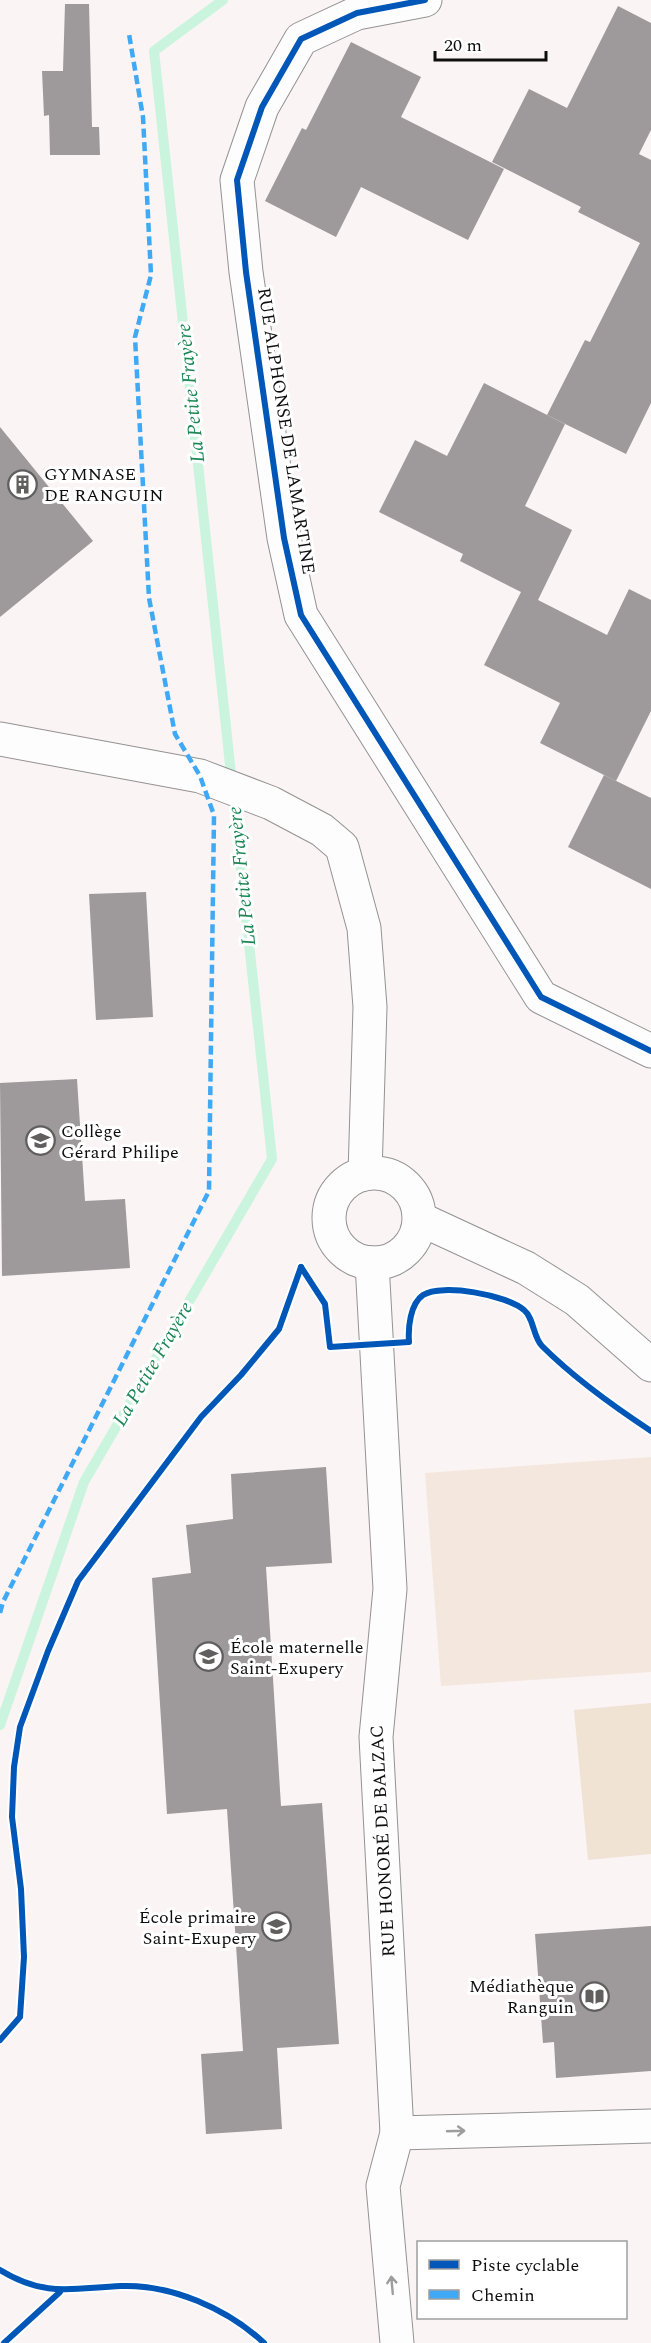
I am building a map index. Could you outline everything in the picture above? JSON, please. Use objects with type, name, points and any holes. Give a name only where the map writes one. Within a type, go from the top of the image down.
[{"type":"street","name":"RUE ALPHONSE DE LAMARTINE","points":[[425,0],[357,13],[302,39],[262,107],[237,180],[246,272],[284,538],[301,615],[541,997],[651,1051]]},
{"type":"street","points":[[0,739],[200,776],[271,804],[322,830],[342,847],[364,928],[370,1007],[365,1174]]},
{"type":"street","points":[[378,1173],[403,1184],[418,1206],[420,1219],[417,1233],[410,1246],[392,1259],[372,1263],[358,1260],[345,1253],[336,1242],[330,1229],[329,1214],[333,1200],[351,1179],[365,1174],[378,1173]]},
{"type":"street","points":[[420,1219],[543,1278],[604,1321],[651,1365]]},
{"type":"street","name":"RUE HONORÉ DE BALZAC","points":[[372,1263],[390,1589],[376,1737],[397,2133],[383,2186],[397,2343]]},
{"type":"street","points":[[397,2133],[651,2126]]},
{"type":"shaded area","points":[[651,1457],[651,1672],[441,1686],[425,1473]]},
{"type":"shaded area","points":[[651,1703],[651,1854],[588,1860],[574,1710]]},
{"type":"building","points":[[65,4],[89,4],[92,127],[99,127],[100,155],[50,155],[49,115],[44,116],[42,71],[63,71]]},
{"type":"building","points":[[618,6],[651,23],[651,130],[639,154],[651,160],[651,403],[626,454],[547,415],[585,340],[590,342],[640,243],[578,212],[581,207],[492,162],[529,89],[567,108]]},
{"type":"building","points":[[351,42],[421,77],[401,117],[504,169],[468,240],[361,187],[336,237],[265,201],[302,128],[306,130]]},
{"type":"building","points":[[484,383],[565,424],[525,506],[572,530],[538,600],[607,635],[629,589],[651,600],[651,711],[616,781],[540,743],[560,703],[484,665],[521,592],[460,561],[463,554],[379,512],[415,440],[447,456]]},
{"type":"building","name":"GYMNASE DE RANGUIN","points":[[0,427],[93,541],[0,617]]},
{"type":"building","points":[[604,775],[651,798],[651,889],[568,847]]},
{"type":"building","points":[[146,892],[153,1017],[96,1020],[89,894]]},
{"type":"building","name":"Collège Gérard Philipe","points":[[77,1079],[85,1201],[125,1199],[130,1268],[2,1276],[0,1083]]},
{"type":"building","points":[[326,1467],[332,1563],[266,1567],[281,1806],[322,1803],[339,2044],[277,2048],[282,2129],[206,2134],[201,2054],[243,2051],[227,1809],[167,1814],[152,1578],[191,1573],[186,1525],[233,1519],[231,1474]]},
{"type":"building","name":"Médiathèque Ranguin","points":[[651,1926],[651,2071],[556,2078],[554,2042],[543,2043],[535,1934]]},
{"type":"waterway","name":"La Petite Frayère","points":[[0,1725],[84,1482],[272,1159],[154,51],[223,0]]},
{"type":"marked path","points":[[0,1613],[3,1602],[209,1191],[214,815],[200,776],[175,734],[149,598],[135,337],[151,275],[143,117],[129,34]]},
{"type":"cycle path","points":[[425,0],[357,13],[301,39],[262,107],[237,180],[246,272],[284,538],[301,615],[541,997],[651,1051]]},
{"type":"cycle path","points":[[301,1267],[325,1304],[330,1347],[409,1342],[410,1323],[415,1304],[423,1295],[432,1292],[444,1290],[490,1295],[524,1310],[530,1318],[539,1342],[554,1358],[594,1391],[651,1431]]},
{"type":"cycle path","points":[[0,2040],[20,2017],[24,1957],[21,1889],[12,1817],[14,1767],[20,1727],[48,1651],[78,1581],[201,1417],[241,1375],[279,1329],[301,1267]]},
{"type":"cycle path","points":[[0,2270],[31,2285],[46,2288],[140,2286],[179,2294],[234,2319],[264,2343]]},
{"type":"cycle path","points":[[4,2343],[60,2292]]},
{"type":"place","name":"GYMNASE DE RANGUIN","points":[[23,484]]},
{"type":"place","name":"Collège Gérard Philipe","points":[[40,1141]]},
{"type":"place","name":"École maternelle Saint-Exupery","points":[[209,1657]]},
{"type":"place","name":"École primaire Saint-Exupery","points":[[277,1927]]},
{"type":"place","name":"Médiathèque Ranguin","points":[[595,1996]]}]
